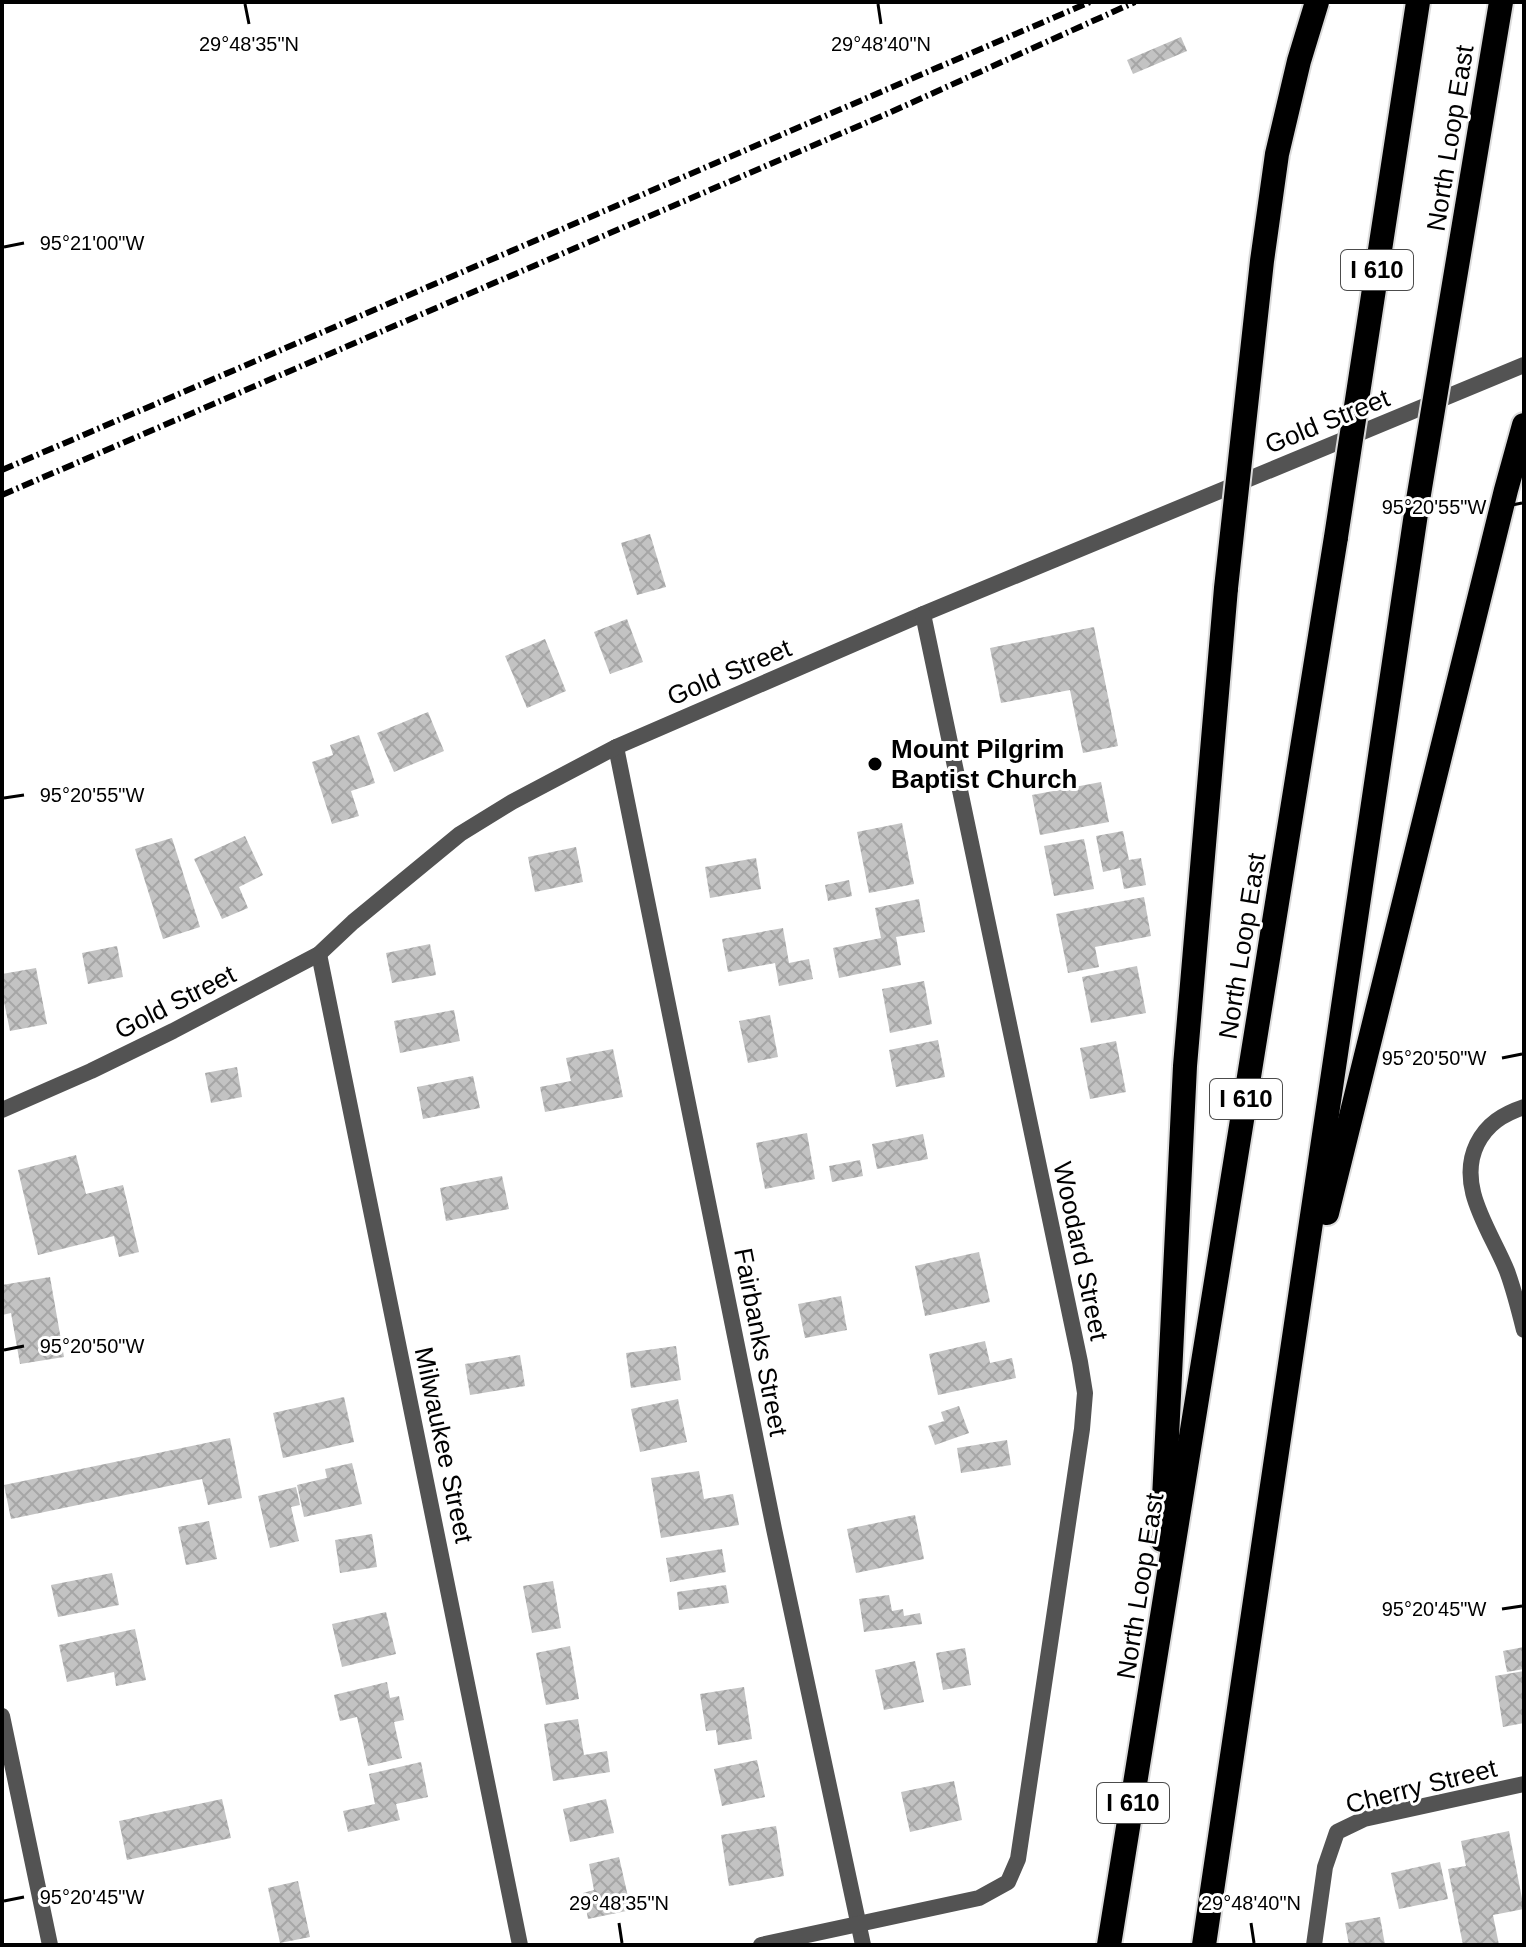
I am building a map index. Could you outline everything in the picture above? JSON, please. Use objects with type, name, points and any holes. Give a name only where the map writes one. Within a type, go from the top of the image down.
[{"type":"highway","points":[[1156,1661],[1185,1066],[1226,588],[1262,261],[1277,154],[1317,2]]},
{"type":"highway","name":"North Loop East","points":[[1109,1945],[1336,537],[1418,2]]},
{"type":"highway","name":"North Loop East","points":[[1204,1945],[1418,500],[1501,2]]},
{"type":"highway","points":[[1293,1351],[1524,425]]},
{"type":"street","name":"Gold Street","points":[[2,1110],[173,1031],[319,954],[460,834],[512,802],[616,747],[923,614],[1524,365]]},
{"type":"street","name":"Woodard Street","points":[[858,1924],[979,1898],[1008,1882],[1018,1859],[1076,1480],[1085,1393],[923,614]]},
{"type":"street","name":"Fairbanks Street","points":[[616,747],[774,1529],[863,1945]]},
{"type":"street","name":"Milwaukee Street","points":[[319,954],[520,1945]]},
{"type":"street","points":[[1524,1107],[1497,1118],[1482,1134],[1471,1156],[1471,1186],[1507,1271],[1524,1330]]},
{"type":"street","points":[[2,1716],[50,1945]]},
{"type":"street","name":"Cherry Street","points":[[1314,1945],[1325,1867],[1337,1832],[1364,1819],[1524,1784]]},
{"type":"street","points":[[761,1945],[858,1924]]},
{"type":"building","points":[[1181,37],[1187,51],[1133,74],[1127,60]]},
{"type":"building","points":[[650,534],[666,587],[637,595],[621,543]]},
{"type":"building","points":[[627,619],[643,662],[610,674],[594,632]]},
{"type":"building","points":[[1094,627],[1118,746],[1083,753],[1070,690],[1001,703],[990,648]]},
{"type":"building","points":[[545,639],[566,691],[527,708],[505,656]]},
{"type":"building","points":[[428,712],[444,751],[394,772],[377,733]]},
{"type":"building","points":[[359,735],[375,783],[351,791],[359,816],[332,824],[312,762],[333,755],[330,745]]},
{"type":"building","points":[[1101,782],[1109,822],[1040,835],[1032,795]]},
{"type":"building","points":[[902,823],[914,884],[869,893],[857,832]]},
{"type":"building","points":[[1123,831],[1129,860],[1141,858],[1146,885],[1124,889],[1120,868],[1103,872],[1096,836]]},
{"type":"building","points":[[245,836],[263,875],[239,887],[248,908],[222,919],[194,859]]},
{"type":"building","points":[[172,838],[200,927],[163,939],[135,849]]},
{"type":"building","points":[[1084,839],[1094,889],[1054,896],[1044,846]]},
{"type":"building","points":[[576,847],[583,882],[535,892],[528,857]]},
{"type":"building","points":[[756,858],[761,889],[710,898],[705,867]]},
{"type":"building","points":[[849,880],[852,896],[828,901],[825,885]]},
{"type":"building","points":[[1144,897],[1151,936],[1095,947],[1099,967],[1068,973],[1056,914]]},
{"type":"building","points":[[919,899],[925,932],[896,937],[901,965],[839,978],[833,948],[881,938],[875,908]]},
{"type":"building","points":[[783,928],[789,963],[809,959],[813,979],[779,986],[775,963],[728,972],[722,939]]},
{"type":"building","points":[[430,944],[436,975],[392,983],[386,953]]},
{"type":"building","points":[[117,946],[123,977],[88,984],[82,953]]},
{"type":"building","points":[[1137,966],[1146,1013],[1091,1023],[1082,977]]},
{"type":"building","points":[[36,968],[47,1024],[10,1031],[2,992],[2,974]]},
{"type":"building","points":[[924,981],[932,1024],[890,1033],[882,989]]},
{"type":"building","points":[[454,1010],[460,1041],[400,1053],[394,1021]]},
{"type":"building","points":[[770,1015],[778,1057],[748,1063],[739,1021]]},
{"type":"building","points":[[938,1040],[945,1077],[896,1087],[889,1050]]},
{"type":"building","points":[[1116,1041],[1126,1092],[1090,1099],[1080,1048]]},
{"type":"building","points":[[613,1049],[623,1097],[545,1112],[540,1087],[571,1081],[566,1058]]},
{"type":"building","points":[[237,1067],[242,1097],[211,1103],[205,1073]]},
{"type":"building","points":[[473,1076],[480,1108],[423,1119],[417,1087]]},
{"type":"building","points":[[807,1133],[815,1179],[765,1189],[756,1143]]},
{"type":"building","points":[[923,1134],[928,1159],[877,1169],[872,1144]]},
{"type":"building","points":[[76,1155],[86,1194],[123,1185],[139,1252],[119,1257],[114,1236],[38,1255],[18,1170]]},
{"type":"building","points":[[860,1160],[863,1176],[832,1182],[829,1166]]},
{"type":"building","points":[[502,1176],[509,1209],[446,1221],[440,1188]]},
{"type":"building","points":[[979,1252],[990,1302],[925,1316],[915,1266]]},
{"type":"building","points":[[50,1277],[64,1357],[20,1364],[11,1313],[2,1315],[2,1285]]},
{"type":"building","points":[[841,1296],[847,1330],[805,1338],[798,1304]]},
{"type":"building","points":[[985,1341],[990,1363],[1012,1358],[1016,1378],[938,1395],[929,1354]]},
{"type":"building","points":[[676,1346],[681,1380],[631,1388],[626,1353]]},
{"type":"building","points":[[520,1355],[525,1386],[470,1395],[465,1364]]},
{"type":"building","points":[[344,1397],[354,1442],[283,1458],[273,1413]]},
{"type":"building","points":[[678,1399],[687,1442],[640,1452],[631,1409]]},
{"type":"building","points":[[959,1406],[969,1433],[935,1445],[928,1426],[944,1421],[941,1412]]},
{"type":"building","points":[[230,1438],[242,1498],[208,1505],[202,1479],[11,1519],[4,1485]]},
{"type":"building","points":[[1007,1440],[1011,1465],[961,1473],[957,1448]]},
{"type":"building","points":[[352,1463],[362,1504],[304,1517],[297,1485],[327,1478],[325,1469]]},
{"type":"building","points":[[699,1471],[704,1499],[733,1494],[739,1525],[661,1538],[651,1478]]},
{"type":"building","points":[[296,1487],[300,1505],[291,1507],[299,1541],[270,1548],[258,1496]]},
{"type":"building","points":[[915,1515],[924,1559],[856,1573],[847,1529]]},
{"type":"building","points":[[209,1521],[217,1559],[186,1565],[178,1527]]},
{"type":"building","points":[[372,1534],[377,1567],[340,1573],[335,1540]]},
{"type":"building","points":[[722,1549],[726,1572],[670,1582],[666,1558]]},
{"type":"building","points":[[112,1573],[119,1605],[58,1617],[51,1585]]},
{"type":"building","points":[[553,1581],[561,1628],[532,1633],[523,1586]]},
{"type":"building","points":[[726,1585],[729,1603],[679,1610],[677,1592]]},
{"type":"building","points":[[889,1595],[892,1611],[903,1609],[904,1616],[920,1613],[922,1624],[864,1632],[859,1599]]},
{"type":"building","points":[[386,1612],[396,1654],[342,1667],[332,1624]]},
{"type":"building","points":[[135,1629],[146,1680],[116,1686],[114,1672],[67,1682],[59,1645]]},
{"type":"building","points":[[570,1646],[579,1699],[546,1705],[536,1653]]},
{"type":"building","points":[[1524,1647],[1524,1669],[1507,1672],[1503,1651]]},
{"type":"building","points":[[965,1648],[971,1685],[943,1690],[936,1653]]},
{"type":"building","points":[[915,1661],[924,1702],[884,1710],[875,1670]]},
{"type":"building","points":[[1524,1671],[1524,1723],[1503,1727],[1495,1676]]},
{"type":"building","points":[[387,1682],[390,1698],[399,1696],[404,1720],[394,1722],[402,1758],[368,1766],[357,1717],[340,1721],[334,1695]]},
{"type":"building","points":[[744,1687],[752,1739],[718,1745],[716,1730],[706,1731],[700,1694]]},
{"type":"building","points":[[578,1719],[584,1755],[607,1751],[610,1772],[553,1781],[544,1724]]},
{"type":"building","points":[[757,1760],[765,1797],[722,1806],[714,1769]]},
{"type":"building","points":[[421,1762],[428,1797],[396,1804],[400,1820],[348,1832],[343,1811],[375,1804],[369,1774]]},
{"type":"building","points":[[954,1781],[962,1820],[910,1832],[901,1792]]},
{"type":"building","points":[[222,1799],[231,1838],[127,1860],[119,1821]]},
{"type":"building","points":[[606,1799],[614,1833],[570,1842],[563,1809]]},
{"type":"building","points":[[776,1826],[784,1876],[729,1886],[721,1835]]},
{"type":"building","points":[[1509,1831],[1524,1909],[1493,1915],[1499,1945],[1463,1945],[1448,1869],[1466,1866],[1461,1841]]},
{"type":"building","points":[[619,1857],[631,1910],[588,1919],[583,1893],[594,1890],[589,1864]]},
{"type":"building","points":[[1440,1862],[1448,1899],[1399,1909],[1391,1873]]},
{"type":"building","points":[[298,1881],[310,1937],[280,1943],[268,1888]]},
{"type":"building","points":[[1380,1917],[1385,1945],[1349,1945],[1345,1923]]},
{"type":"railway","points":[[2,470],[1090,2]]},
{"type":"railway","points":[[2,495],[891,112],[1135,2]]},
{"type":"place","name":"Mount Pilgrim Baptist Church","points":[[875,764]]}]
